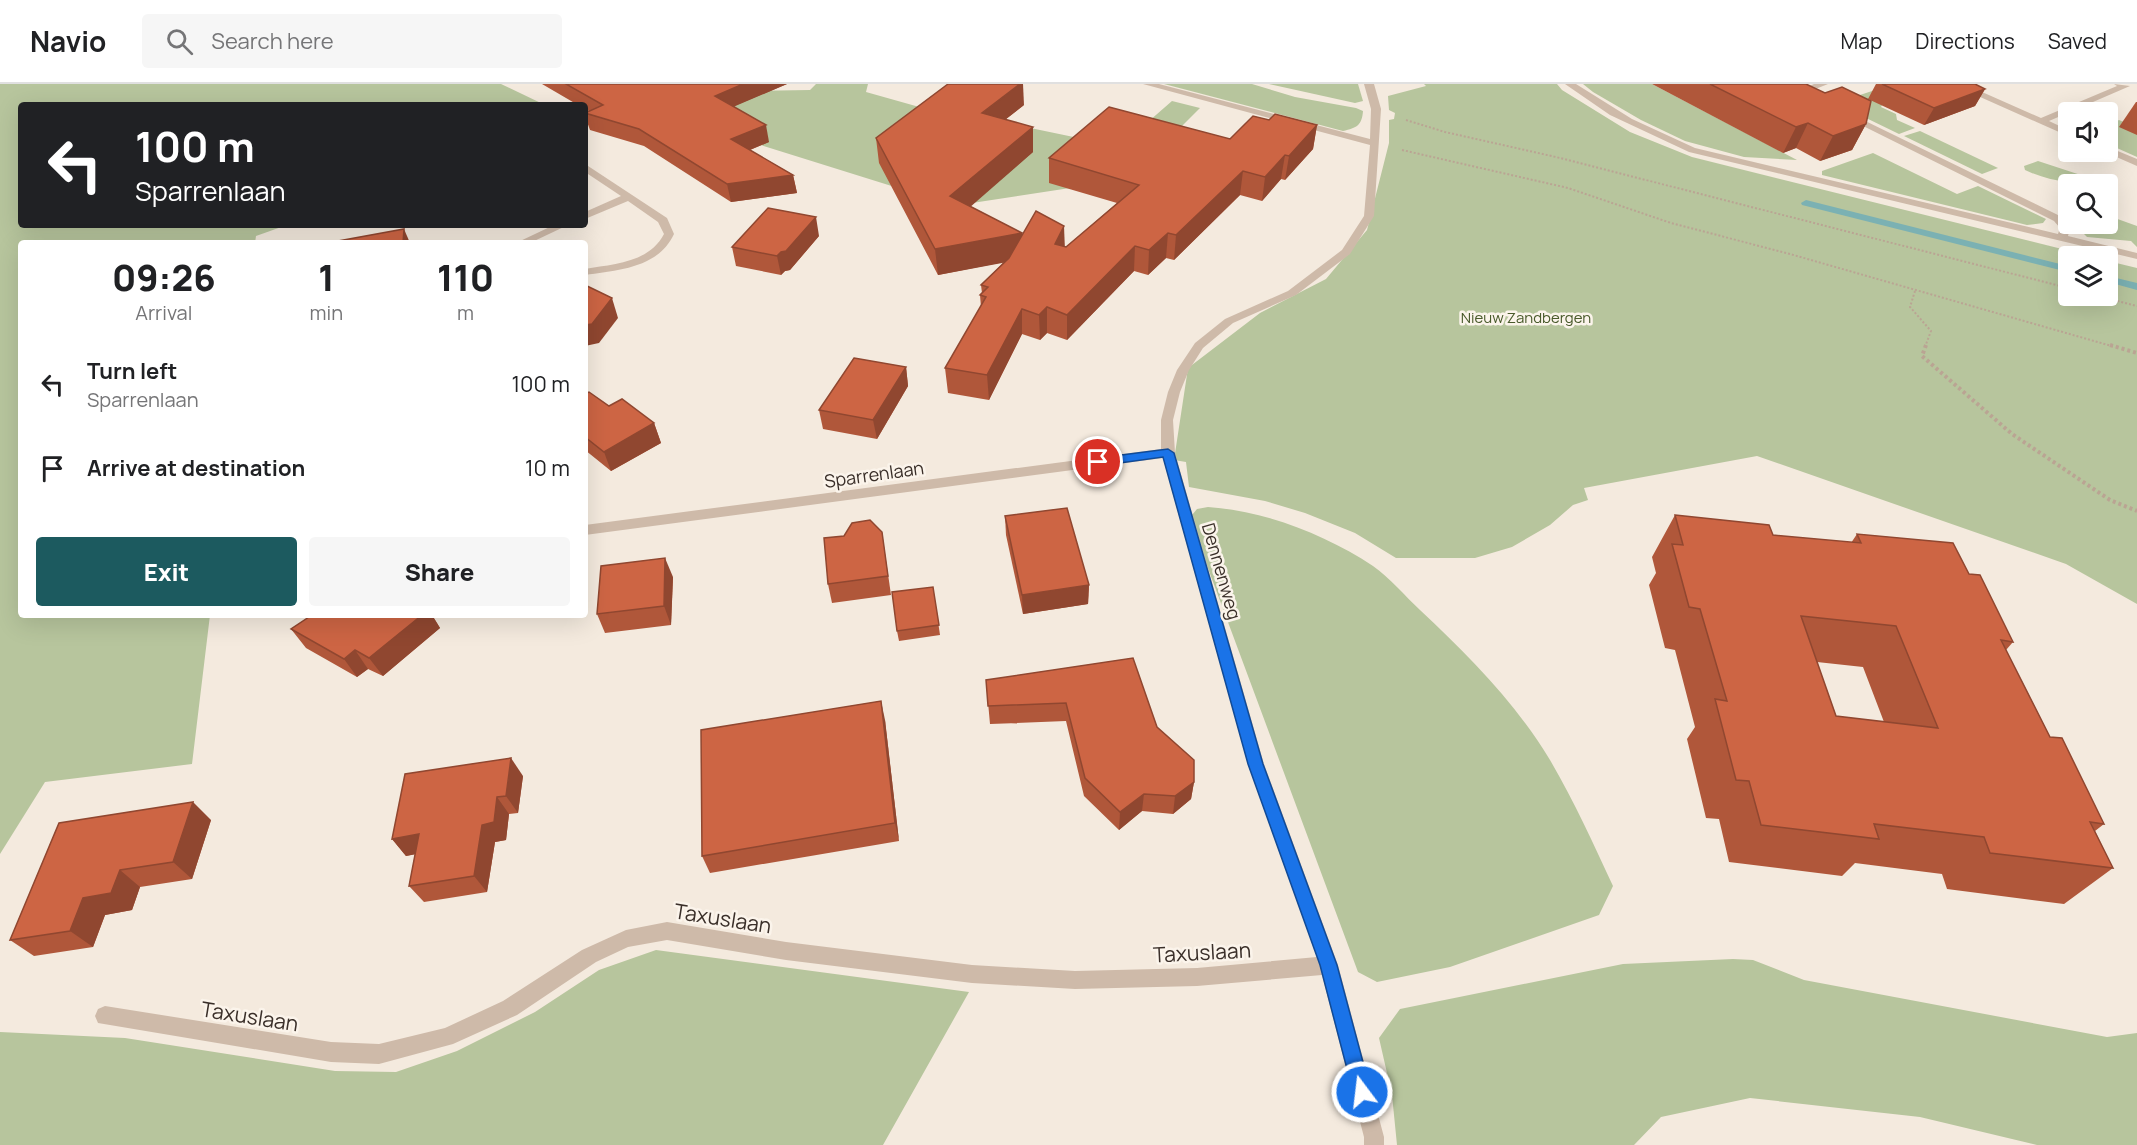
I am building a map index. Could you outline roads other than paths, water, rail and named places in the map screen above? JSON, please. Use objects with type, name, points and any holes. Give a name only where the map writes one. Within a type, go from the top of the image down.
[{"type":"street","points":[[1148,84],[1375,143]]},
{"type":"street","name":"Dennenweg","points":[[1369,84],[1376,109],[1369,216],[1346,252],[1292,293],[1229,321],[1199,346],[1183,370],[1174,392],[1167,420],[1168,453],[1256,764],[1329,965],[1374,1137],[1374,1145]]},
{"type":"street","points":[[1570,84],[1626,120],[1658,137],[1692,150],[2137,256]]},
{"type":"street","points":[[1810,97],[1796,90],[1823,84]]},
{"type":"street","points":[[1956,84],[2058,129]]},
{"type":"street","points":[[1966,89],[1980,84]]},
{"type":"street","points":[[2041,121],[2125,86],[2120,84]]},
{"type":"street","points":[[1842,113],[2058,219],[2065,228],[2062,237]]},
{"type":"street","points":[[2118,154],[2137,163]]},
{"type":"street","points":[[588,169],[663,220],[669,234],[667,241],[650,256],[631,263],[588,271]]},
{"type":"street","points":[[588,215],[629,197]]},
{"type":"street","points":[[528,240],[557,228]]},
{"type":"street","name":"Sparrenlaan","points":[[588,530],[1168,453]]},
{"type":"street","name":"Taxuslaan","points":[[105,1016],[331,1052],[379,1054],[446,1037],[510,1008],[589,957],[607,948],[626,939],[668,931],[786,951],[961,972],[1075,980],[1197,977],[1329,965]]},
{"type":"waterway","points":[[1806,203],[2058,266]]},
{"type":"waterway","points":[[2118,282],[2137,287]]},
{"type":"park label","name":"Nieuw Zandbergen","points":[[1526,317]]}]
